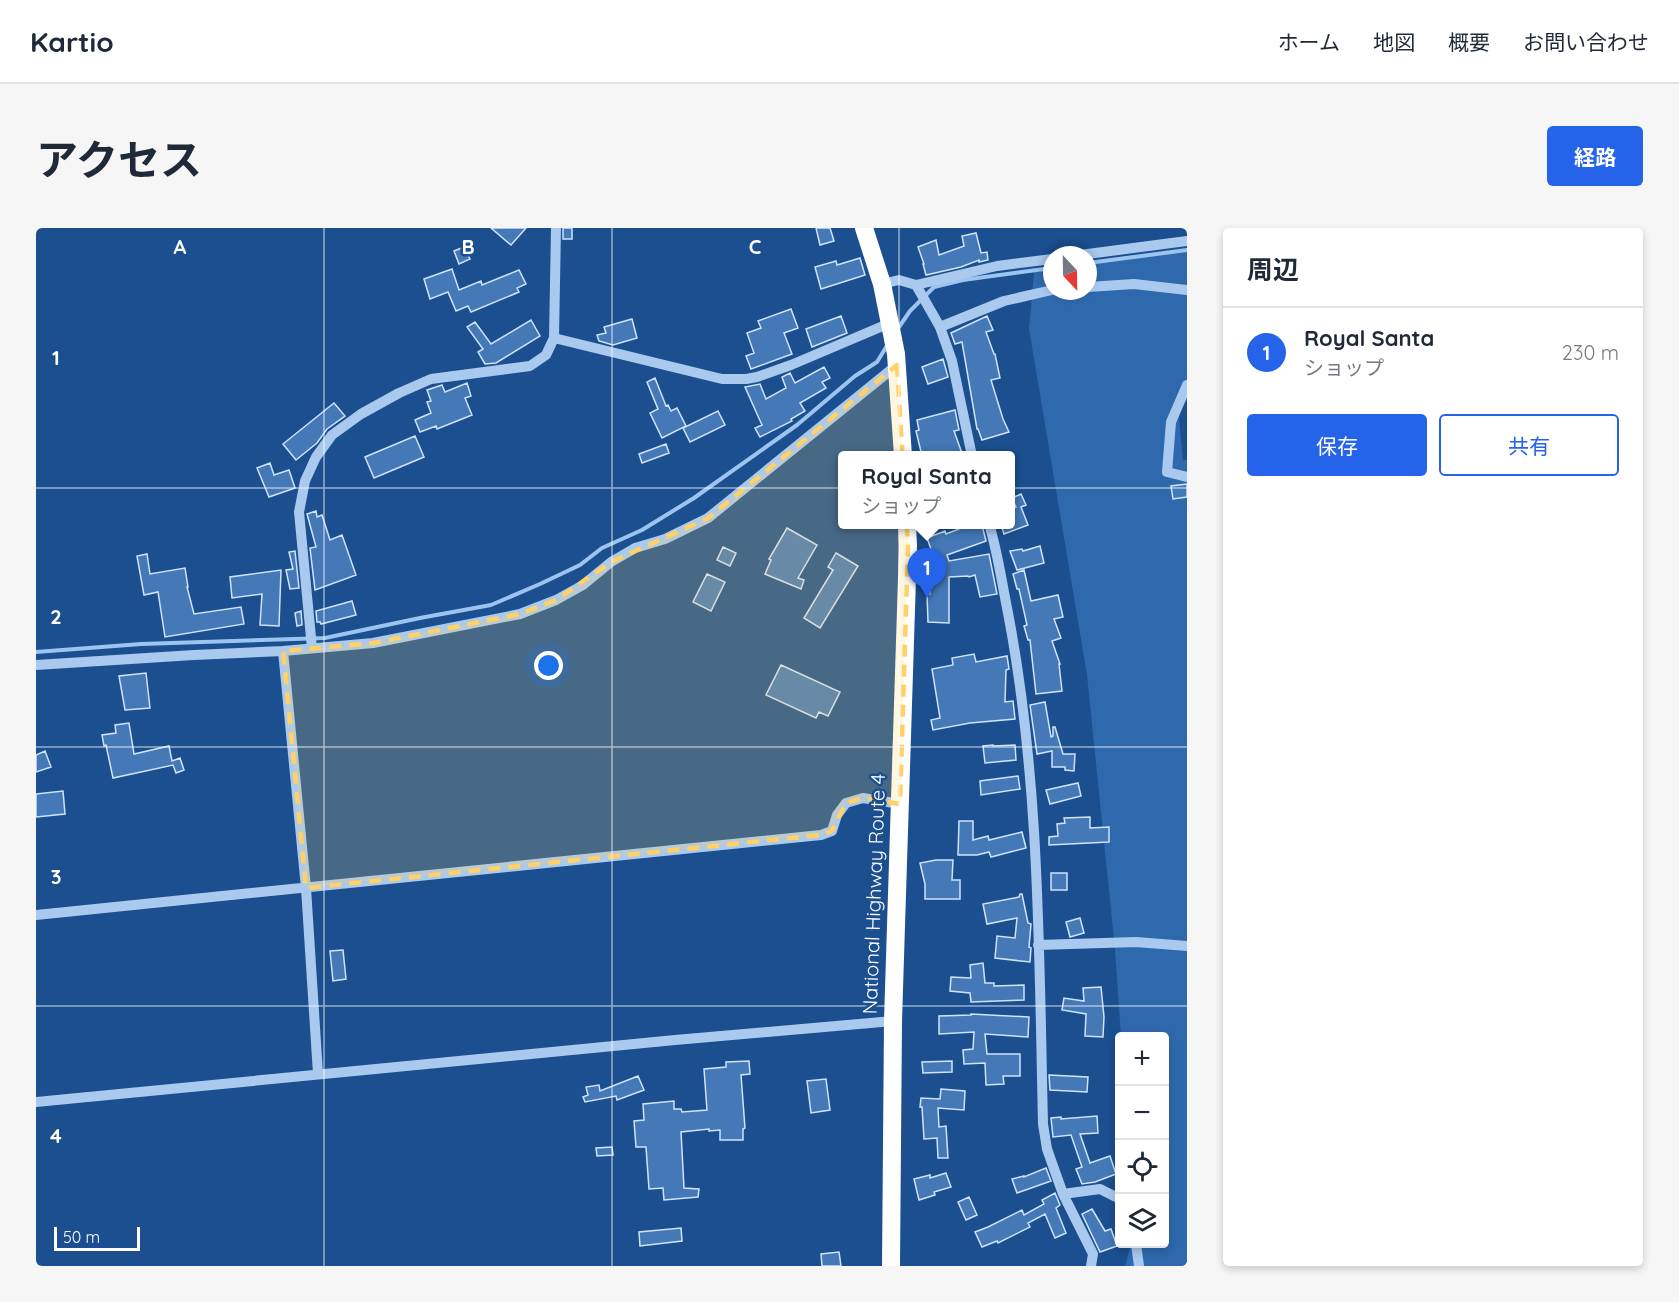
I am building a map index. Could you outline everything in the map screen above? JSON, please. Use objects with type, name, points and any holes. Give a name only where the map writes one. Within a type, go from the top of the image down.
[{"type":"highway","points":[[864,228],[882,284],[897,359],[903,451]]},
{"type":"highway","name":"National Highway Route 4","points":[[891,1266],[892,1021],[907,529]]},
{"type":"street","points":[[311,641],[299,512],[304,480],[316,457],[332,435],[399,393],[431,380],[530,366],[546,355],[554,338],[556,228]]},
{"type":"street","points":[[1097,253],[1187,241]]},
{"type":"street","points":[[918,288],[997,266],[1043,260]]},
{"type":"street","points":[[882,284],[899,280],[918,288],[940,327],[952,361],[971,451]]},
{"type":"street","points":[[1097,286],[1134,284],[1187,290]]},
{"type":"street","points":[[940,327],[1004,301],[1043,292]]},
{"type":"street","points":[[554,338],[722,380],[746,379],[791,366],[891,325]]},
{"type":"street","points":[[36,665],[283,651],[311,641],[373,643],[520,614],[556,600],[583,585],[611,562],[635,548],[665,539],[708,518],[897,359]]},
{"type":"street","points":[[1187,385],[1171,422],[1167,472],[1187,477]]},
{"type":"street","points":[[990,529],[1017,662],[1031,790],[1043,1124],[1047,1149],[1063,1194],[1093,1254],[1091,1266]]},
{"type":"street","points":[[283,651],[306,888],[318,1074]]},
{"type":"street","points":[[36,915],[821,835],[832,831],[837,816],[846,803],[863,798],[900,804]]},
{"type":"street","points":[[1038,945],[1136,942],[1187,946]]},
{"type":"street","points":[[36,1102],[892,1021]]},
{"type":"street","points":[[1063,1194],[1100,1189],[1115,1197]]},
{"type":"street","points":[[1137,1248],[1139,1266]]},
{"type":"highlighted area","points":[[897,365],[908,546],[900,804],[863,798],[846,803],[832,831],[821,835],[306,888],[283,651],[373,643],[520,614],[556,600],[611,562],[708,518]]},
{"type":"shaded area","points":[[1187,249],[1187,401],[1177,399],[1183,460],[1187,460],[1187,1266],[1125,1266],[1130,1248],[1169,1248],[1169,1032],[1121,1032],[1115,949],[1087,675],[1029,329],[1034,272],[1043,270],[1043,300],[1097,300],[1097,263]]},
{"type":"building","points":[[491,228],[526,228],[511,245]]},
{"type":"building","points":[[563,228],[572,228],[572,239],[563,239]]},
{"type":"building","points":[[816,228],[830,228],[834,241],[820,245]]},
{"type":"building","points":[[976,233],[981,253],[987,252],[988,260],[979,262],[979,260],[961,267],[926,275],[918,247],[936,240],[939,255],[964,246],[962,236]]},
{"type":"building","points":[[464,247],[470,259],[459,264],[454,251]]},
{"type":"building","points":[[860,258],[865,275],[821,289],[815,267],[836,261],[837,265]]},
{"type":"building","points":[[452,269],[459,290],[481,281],[482,285],[519,270],[526,284],[517,288],[519,292],[471,312],[468,306],[456,311],[448,292],[430,299],[424,279]]},
{"type":"building","points":[[791,309],[798,328],[784,333],[792,354],[751,369],[746,356],[754,353],[747,333],[761,328],[758,321]]},
{"type":"building","points":[[841,316],[847,333],[812,347],[806,329]]},
{"type":"building","points":[[987,316],[993,330],[986,332],[995,354],[1000,378],[991,380],[1009,432],[982,440],[977,429],[962,342],[955,344],[951,333]]},
{"type":"building","points":[[632,319],[637,338],[613,345],[599,341],[597,335],[606,333],[604,327]]},
{"type":"building","points":[[531,320],[540,336],[496,363],[485,364],[478,352],[483,349],[467,327],[475,322],[491,344]]},
{"type":"building","points":[[943,359],[948,377],[928,384],[922,367]]},
{"type":"building","points":[[824,367],[830,378],[822,382],[826,388],[800,403],[805,411],[791,419],[792,421],[760,437],[755,428],[762,425],[745,387],[760,384],[766,399],[786,388],[782,377],[790,373],[795,383]]},
{"type":"building","points":[[655,378],[666,406],[668,405],[671,411],[677,408],[686,426],[662,438],[650,413],[658,409],[647,382]]},
{"type":"building","points":[[467,383],[471,396],[465,398],[472,415],[437,429],[436,426],[420,432],[415,420],[431,413],[427,402],[431,401],[427,390],[442,385],[445,392]]},
{"type":"building","points":[[334,403],[345,416],[327,429],[317,443],[296,460],[283,444]]},
{"type":"building","points":[[955,410],[959,430],[954,431],[961,451],[921,451],[916,431],[919,430],[917,420]]},
{"type":"building","points":[[718,411],[725,425],[690,442],[683,428]]},
{"type":"building","points":[[415,436],[424,457],[374,478],[365,457]]},
{"type":"building","points":[[666,444],[669,453],[642,463],[639,454]]},
{"type":"building","points":[[270,463],[274,475],[289,470],[295,488],[269,497],[257,468]]},
{"type":"building","points":[[1187,484],[1187,497],[1173,499],[1171,486]]},
{"type":"building","points":[[1021,494],[1026,505],[1021,507],[1028,525],[1004,534],[1002,529],[1015,529],[1015,497]]},
{"type":"building","points":[[316,511],[317,517],[322,515],[330,540],[342,535],[356,575],[315,590],[310,548],[316,547],[307,514]]},
{"type":"building","points":[[787,528],[817,545],[798,578],[804,580],[801,589],[765,574],[771,560],[769,559]]},
{"type":"building","points":[[959,529],[983,529],[986,541],[947,555],[949,561],[989,554],[997,594],[980,597],[975,575],[949,577],[949,623],[928,622],[929,566],[937,566],[927,538],[945,531],[946,534]]},
{"type":"building","points":[[1040,546],[1044,563],[1017,570],[1010,551],[1022,549],[1023,551]]},
{"type":"building","points":[[723,547],[736,553],[730,566],[717,560]]},
{"type":"building","points":[[295,551],[299,588],[290,589],[286,570],[293,569],[289,552]]},
{"type":"building","points":[[836,553],[858,566],[820,628],[804,618],[833,570],[828,567]]},
{"type":"building","points":[[147,554],[150,574],[185,568],[194,614],[241,607],[244,624],[165,637],[158,592],[144,595],[137,556]]},
{"type":"building","points":[[281,570],[279,626],[260,625],[262,594],[232,598],[230,577]]},
{"type":"building","points":[[1024,570],[1031,601],[1058,595],[1063,617],[1054,619],[1061,638],[1052,641],[1060,664],[1062,691],[1036,694],[1030,640],[1028,640],[1024,626],[1027,625],[1019,589],[1017,589],[1013,574]]},
{"type":"building","points":[[707,574],[725,582],[711,611],[693,602]]},
{"type":"building","points":[[352,601],[356,615],[321,624],[317,622],[316,611]]},
{"type":"building","points":[[301,611],[302,625],[297,626],[295,613]]},
{"type":"building","points":[[974,654],[976,662],[1007,656],[1009,669],[1006,670],[1005,702],[1013,701],[1015,719],[970,723],[933,730],[931,720],[940,718],[932,669],[953,665],[952,658]]},
{"type":"building","points":[[781,665],[840,692],[828,716],[819,712],[816,718],[766,695]]},
{"type":"building","points":[[146,673],[150,708],[125,710],[119,676]]},
{"type":"building","points":[[1045,702],[1051,737],[1053,727],[1055,727],[1063,754],[1075,754],[1074,771],[1065,770],[1065,767],[1052,767],[1052,751],[1037,754],[1030,705]]},
{"type":"building","points":[[129,723],[134,754],[169,746],[172,761],[180,758],[184,770],[176,773],[173,765],[113,778],[102,735],[116,733],[115,725]]},
{"type":"building","points":[[1015,745],[1016,760],[985,763],[983,746]]},
{"type":"building","points":[[45,751],[51,767],[36,772],[36,755]]},
{"type":"building","points":[[1018,776],[1020,789],[981,795],[980,781]]},
{"type":"building","points":[[1078,783],[1081,796],[1050,804],[1046,790]]},
{"type":"building","points":[[63,791],[65,814],[36,817],[36,794]]},
{"type":"building","points":[[1090,817],[1090,828],[1109,827],[1109,842],[1049,845],[1049,837],[1058,836],[1057,824],[1065,823],[1064,818]]},
{"type":"building","points":[[959,821],[973,821],[973,840],[988,836],[989,840],[1022,832],[1026,848],[991,857],[989,852],[977,855],[958,855]]},
{"type":"building","points":[[953,860],[952,880],[960,880],[960,899],[925,899],[925,884],[920,863]]},
{"type":"building","points":[[1051,873],[1067,873],[1067,890],[1051,890]]},
{"type":"building","points":[[1022,894],[1028,923],[1031,924],[1030,962],[995,958],[997,936],[1015,938],[1017,918],[987,924],[983,904],[1019,897]]},
{"type":"building","points":[[1080,918],[1084,933],[1070,937],[1066,922]]},
{"type":"building","points":[[343,950],[346,979],[333,981],[330,951]]},
{"type":"building","points":[[983,963],[985,983],[994,983],[994,986],[1024,985],[1024,1000],[971,1002],[970,993],[950,991],[951,977],[971,978],[970,965]]},
{"type":"building","points":[[1101,987],[1103,1037],[1085,1036],[1086,1014],[1062,1010],[1064,998],[1084,1001],[1083,988]]},
{"type":"building","points":[[971,1014],[1029,1017],[1028,1037],[985,1034],[987,1054],[1020,1054],[1020,1076],[1003,1076],[1004,1084],[986,1085],[985,1063],[964,1064],[963,1050],[973,1049],[974,1032],[939,1034],[939,1016]]},
{"type":"building","points":[[749,1061],[750,1074],[741,1075],[745,1128],[743,1129],[743,1140],[720,1140],[720,1130],[681,1132],[684,1188],[699,1189],[698,1197],[664,1200],[663,1188],[649,1189],[646,1147],[636,1147],[634,1121],[644,1120],[643,1104],[674,1101],[674,1109],[681,1109],[682,1112],[707,1110],[704,1069],[726,1067],[726,1062]]},
{"type":"building","points":[[952,1061],[952,1072],[923,1073],[922,1062]]},
{"type":"building","points":[[1049,1075],[1088,1077],[1087,1092],[1050,1090]]},
{"type":"building","points":[[638,1076],[644,1090],[617,1100],[616,1096],[585,1102],[583,1097],[588,1095],[586,1087],[599,1085],[600,1091]]},
{"type":"building","points":[[826,1079],[830,1110],[811,1113],[807,1081]]},
{"type":"building","points":[[941,1089],[965,1091],[964,1110],[938,1108],[939,1127],[946,1126],[948,1158],[938,1158],[937,1138],[924,1139],[922,1107],[920,1107],[921,1098],[940,1099]]},
{"type":"building","points":[[1097,1116],[1098,1133],[1080,1134],[1090,1163],[1110,1156],[1115,1174],[1082,1184],[1076,1169],[1082,1167],[1071,1135],[1053,1137],[1051,1118],[1061,1117],[1061,1119]]},
{"type":"building","points":[[612,1147],[613,1155],[597,1156],[596,1148]]},
{"type":"building","points":[[1046,1168],[1051,1181],[1017,1193],[1012,1179]]},
{"type":"building","points":[[946,1173],[951,1187],[919,1200],[914,1179],[930,1175],[930,1178]]},
{"type":"building","points":[[1055,1193],[1060,1205],[1056,1208],[1066,1233],[1055,1238],[1045,1214],[1028,1223],[1030,1227],[998,1243],[997,1241],[982,1247],[975,1232],[1022,1210],[1024,1215],[1044,1204],[1042,1200]]},
{"type":"building","points":[[969,1197],[977,1215],[966,1220],[958,1202]]},
{"type":"building","points":[[1092,1209],[1105,1231],[1111,1229],[1115,1247],[1100,1252],[1082,1214]]},
{"type":"building","points":[[681,1228],[682,1241],[640,1246],[639,1232]]},
{"type":"building","points":[[839,1252],[841,1266],[822,1266],[821,1254]]},
{"type":"waterway","points":[[1097,262],[1187,250]]},
{"type":"waterway","points":[[897,330],[910,311],[934,287],[963,280],[1043,269]]},
{"type":"waterway","points":[[36,652],[141,644],[325,638],[491,605],[580,565],[602,548],[642,530],[694,498],[797,425],[855,376],[877,362],[888,344]]},
{"type":"place","name":"Royal Santa","points":[[927,598]]}]
